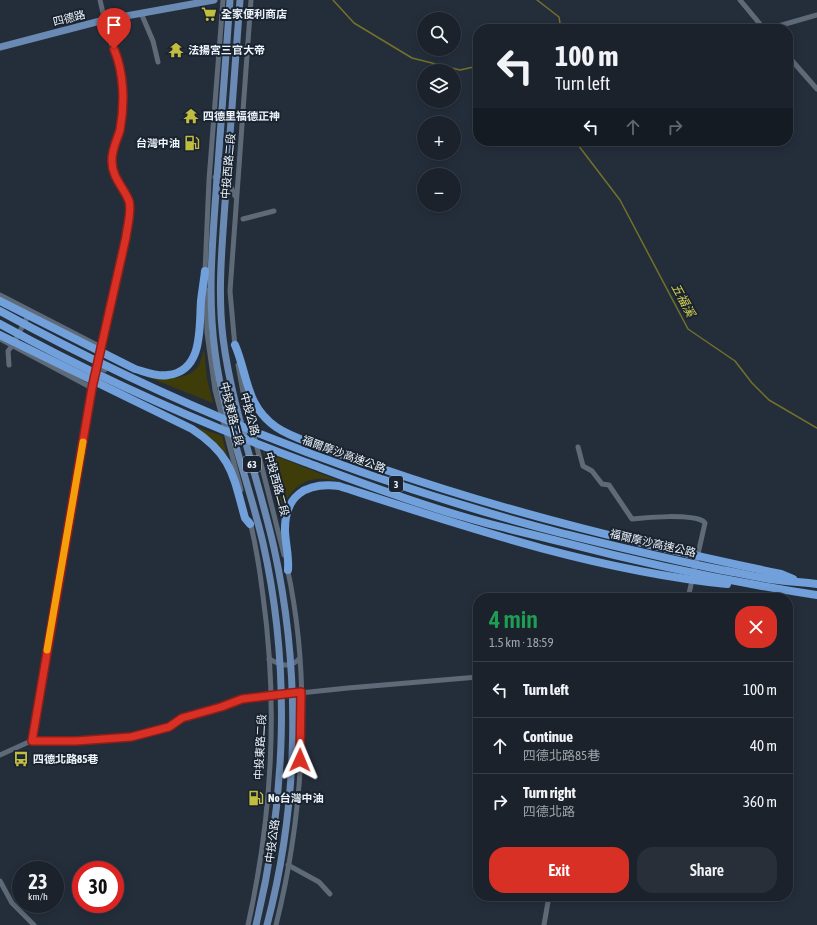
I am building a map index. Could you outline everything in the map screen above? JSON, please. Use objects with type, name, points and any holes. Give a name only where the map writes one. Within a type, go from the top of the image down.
[{"type":"highway","points":[[0,301],[135,369],[159,376],[173,374],[188,366],[199,340],[205,271]]},
{"type":"highway","name":"福爾摩沙高速公路","points":[[0,311],[118,372],[235,424],[396,484],[464,507],[649,555],[777,580],[817,584]]},
{"type":"highway","name":"福爾摩沙高速公路","points":[[0,324],[114,383],[178,412],[232,435],[393,494],[460,516],[633,560],[781,590],[817,595]]},
{"type":"highway","points":[[0,335],[192,429],[206,438],[218,450],[231,468],[245,518],[250,524]]},
{"type":"highway","points":[[235,345],[240,357],[246,386],[263,415],[276,427],[304,441],[475,500],[631,540],[781,574],[801,582]]},
{"type":"highway","points":[[288,570],[289,557],[285,534],[288,507],[295,498],[312,487],[326,485],[339,486],[456,524],[547,551],[668,575],[723,584],[781,590]]},
{"type":"main road","name":"四德路","points":[[0,46],[104,20],[214,0]]},
{"type":"main road","name":"中投公路","points":[[230,0],[212,253],[212,325],[223,396],[254,506],[273,596],[279,660],[282,726],[279,774],[270,852],[264,893],[256,925]]},
{"type":"main road","name":"中投公路","points":[[240,0],[222,255],[220,310],[230,381],[266,514],[279,570],[288,635],[292,702],[292,772],[287,819],[277,882],[267,925]]},
{"type":"street","points":[[32,741],[92,388],[126,237],[130,209],[129,202],[118,182],[112,162],[121,123],[122,73],[104,20],[100,0]]},
{"type":"street","name":"中投東路二段","points":[[223,0],[209,180],[205,271],[207,333],[215,390],[250,524],[260,578],[272,696],[269,775],[261,853],[248,925]]},
{"type":"street","name":"中投西路二段","points":[[251,0],[230,290],[235,345],[243,392],[288,570],[299,646],[301,692],[300,773],[288,865],[276,925]]},
{"type":"street","points":[[740,0],[760,24]]},
{"type":"street","points":[[141,13],[153,41],[158,62]]},
{"type":"street","points":[[786,24],[817,15]]},
{"type":"street","points":[[793,62],[817,89]]},
{"type":"street","points":[[209,180],[217,177],[225,179],[232,187],[236,199]]},
{"type":"street","points":[[243,219],[274,211]]},
{"type":"street","points":[[0,295],[101,347]]},
{"type":"street","points":[[9,365],[8,352],[30,311]]},
{"type":"street","points":[[0,339],[92,388]]},
{"type":"street","points":[[97,366],[105,370]]},
{"type":"street","points":[[578,447],[583,466],[592,471],[602,484],[609,485],[632,519],[648,517],[703,521],[704,523],[689,593]]},
{"type":"street","points":[[269,659],[286,666],[292,665],[299,659]]},
{"type":"street","points":[[0,754],[32,741],[76,741],[131,737],[169,727],[182,718],[221,707],[242,699],[301,692],[473,677]]},
{"type":"street","points":[[288,865],[319,882],[330,894]]},
{"type":"street","points":[[0,881],[12,903],[34,925]]},
{"type":"street","points":[[544,925],[548,901]]},
{"type":"shaded area","points":[[204,350],[207,379],[213,403],[148,377],[176,378],[189,374],[199,365]]},
{"type":"shaded area","points":[[196,427],[222,436],[227,456],[213,440]]},
{"type":"shaded area","points":[[263,451],[339,481],[319,479],[309,480],[303,483],[288,497],[281,516]]},
{"type":"waterway","points":[[333,0],[354,23],[412,58],[460,70],[473,67]]},
{"type":"waterway","name":"五福溪","points":[[537,0],[559,17],[560,24]]},
{"type":"waterway","name":"五福溪","points":[[579,146],[620,200],[688,329],[735,361],[752,383],[769,400],[817,428]]},
{"type":"slow traffic","points":[[47,650],[83,442]]},
{"type":"place","name":"全家便利商店","points":[[209,14]]},
{"type":"place","name":"法揚宮三官大帝","points":[[176,50]]},
{"type":"place","name":"四德里福德正神","points":[[191,116]]},
{"type":"place","name":"台灣中油","points":[[192,143]]},
{"type":"place","name":"四德北路85巷","points":[[21,759]]},
{"type":"place","name":"No台灣中油","points":[[256,798]]},
{"type":"route","points":[[114,49],[122,73],[122,89],[121,123],[112,162],[113,170],[129,202],[130,209],[126,237],[92,388],[32,741],[76,741],[131,737],[169,727],[182,718],[221,707],[242,699],[301,692],[300,760]]}]
